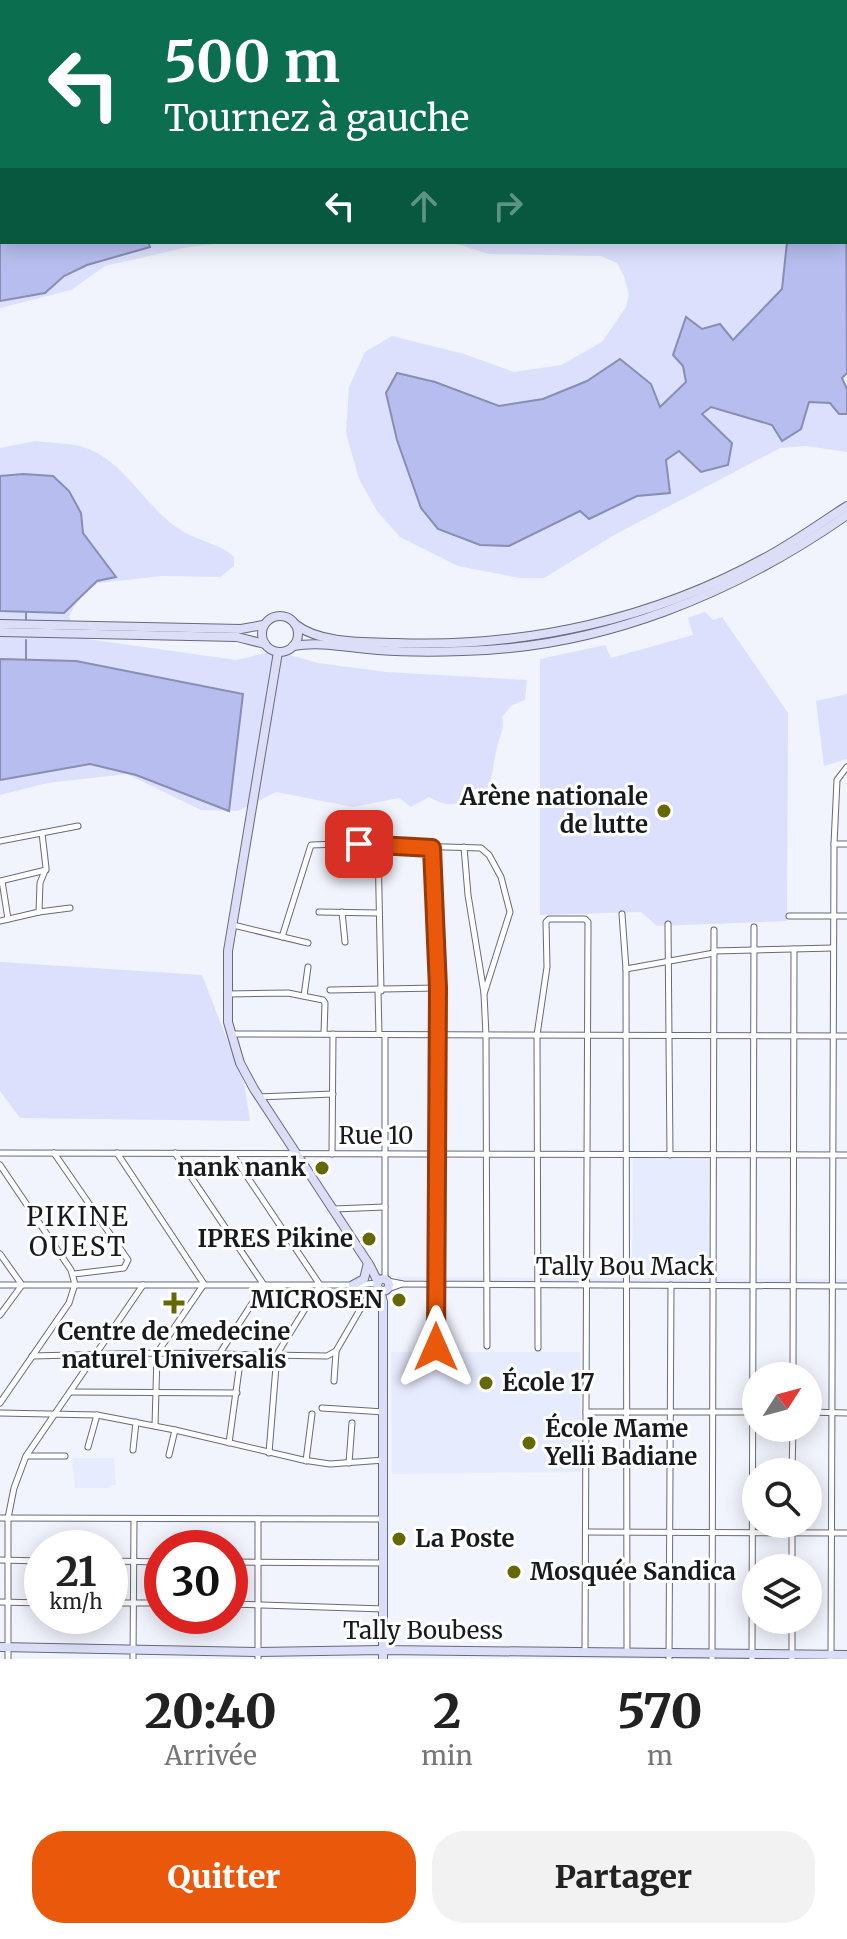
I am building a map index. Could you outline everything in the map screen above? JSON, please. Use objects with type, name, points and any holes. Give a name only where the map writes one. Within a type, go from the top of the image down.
[{"type":"street","points":[[0,624],[241,629],[263,625],[279,615],[312,634],[422,644],[498,641],[558,633],[626,616],[728,577],[777,551],[847,506]]},
{"type":"street","points":[[278,652],[310,644],[420,651],[497,649],[559,640],[630,624],[733,584],[782,558],[847,515]]},
{"type":"street","points":[[293,646],[298,636],[295,624]]},
{"type":"street","points":[[263,625],[265,644]]},
{"type":"street","points":[[0,632],[237,637],[265,644],[278,652]]},
{"type":"street","points":[[278,652],[228,951],[230,1034],[240,1063],[258,1097],[382,1285]]},
{"type":"street","points":[[831,1657],[834,844],[837,780],[847,767]]},
{"type":"street","points":[[0,841],[78,826]]},
{"type":"street","points":[[39,912],[40,883],[46,870],[42,833]]},
{"type":"street","points":[[282,937],[309,847],[315,843],[481,848],[489,855],[501,877],[510,912],[484,994]]},
{"type":"street","points":[[340,844],[343,872]]},
{"type":"street","points":[[834,844],[847,844]]},
{"type":"street","points":[[378,845],[385,1154],[382,1655]]},
{"type":"street","points":[[464,847],[468,895],[484,994],[486,1035],[487,1346]]},
{"type":"street","points":[[432,848],[438,988],[436,1347]]},
{"type":"street","points":[[8,919],[1,881],[46,870]]},
{"type":"street","points":[[0,921],[70,908]]},
{"type":"street","points":[[319,912],[379,913]]},
{"type":"street","points":[[342,912],[345,942]]},
{"type":"street","points":[[622,914],[626,969],[627,1653]]},
{"type":"street","points":[[789,916],[847,916]]},
{"type":"street","points":[[538,1348],[537,1035],[547,967],[546,922],[549,919],[585,919],[588,922],[585,1652]]},
{"type":"street","points":[[668,924],[670,1155]]},
{"type":"street","points":[[233,925],[308,943]]},
{"type":"street","points":[[754,927],[754,1362]]},
{"type":"street","points":[[712,1656],[714,930]]},
{"type":"street","points":[[626,969],[714,952],[833,948]]},
{"type":"street","points":[[793,1362],[794,949]]},
{"type":"street","points":[[304,996],[308,967]]},
{"type":"street","points":[[330,990],[438,988]]},
{"type":"street","points":[[227,994],[288,993],[324,1001],[324,1034]]},
{"type":"street","points":[[230,1034],[847,1036]]},
{"type":"street","points":[[332,1154],[333,1034]]},
{"type":"street","points":[[258,1097],[333,1094]]},
{"type":"street","name":"Rue 10","points":[[0,1153],[847,1155]]},
{"type":"street","points":[[54,1153],[128,1260],[124,1268],[74,1274]]},
{"type":"street","points":[[117,1153],[204,1284],[157,1353],[155,1426]]},
{"type":"street","points":[[175,1153],[264,1285],[219,1354]]},
{"type":"street","points":[[232,1154],[320,1285],[277,1354],[269,1453]]},
{"type":"street","points":[[0,1165],[74,1274],[75,1284],[69,1303],[0,1403]]},
{"type":"street","points":[[332,1209],[385,1207]]},
{"type":"street","points":[[0,1254],[22,1285],[0,1315]]},
{"type":"street","points":[[355,1285],[364,1279],[369,1264]]},
{"type":"street","name":"Tally Bou Mack","points":[[0,1285],[847,1286]]},
{"type":"street","points":[[8,1659],[4,1647],[4,1602],[8,1518],[14,1488],[26,1456],[143,1285]]},
{"type":"street","points":[[32,1356],[157,1353],[327,1356],[336,1351],[382,1285]]},
{"type":"street","points":[[669,1656],[671,1285]]},
{"type":"street","points":[[334,1381],[336,1351]]},
{"type":"street","points":[[229,1443],[241,1355]]},
{"type":"street","points":[[71,1392],[237,1393]]},
{"type":"street","points":[[322,1408],[384,1412]]},
{"type":"street","points":[[586,1412],[742,1412]]},
{"type":"street","points":[[0,1413],[97,1415],[330,1464],[384,1460]]},
{"type":"street","points":[[822,1413],[847,1413]]},
{"type":"street","points":[[306,1461],[312,1414]]},
{"type":"street","points":[[88,1447],[97,1415]]},
{"type":"street","points":[[133,1450],[136,1422]]},
{"type":"street","points":[[349,1463],[352,1423]]},
{"type":"street","points":[[169,1455],[175,1430]]},
{"type":"street","points":[[26,1456],[65,1456]]},
{"type":"street","points":[[0,1518],[384,1519]]},
{"type":"street","points":[[133,1659],[134,1519]]},
{"type":"street","points":[[258,1519],[258,1656]]},
{"type":"street","points":[[586,1532],[742,1532]]},
{"type":"street","points":[[822,1533],[847,1533]]},
{"type":"street","points":[[752,1538],[752,1656]]},
{"type":"street","points":[[0,1560],[24,1561]]},
{"type":"street","points":[[128,1561],[144,1561]]},
{"type":"street","points":[[248,1562],[384,1563]]},
{"type":"street","points":[[4,1602],[24,1603]]},
{"type":"street","points":[[128,1603],[144,1603]]},
{"type":"street","points":[[248,1604],[384,1609]]},
{"type":"street","points":[[792,1634],[792,1657]]},
{"type":"street","name":"Tally Boubess","points":[[4,1647],[133,1648],[258,1656],[555,1656],[585,1652],[669,1656],[847,1655]]},
{"type":"shaded area","points":[[214,244],[105,266],[71,290],[0,308],[0,301],[45,293],[64,276],[87,265],[150,246]]},
{"type":"shaded area","points":[[456,244],[787,244],[782,289],[732,340],[702,329],[686,318],[683,366],[686,382],[660,407],[620,359],[587,381],[543,399],[499,406],[435,382],[397,373],[386,393],[397,440],[421,508],[509,546],[581,511],[590,519],[637,496],[670,493],[666,460],[679,451],[732,443],[702,413],[711,407],[772,425],[801,429],[809,402],[830,403],[839,414],[847,414],[847,452],[807,446],[780,448],[616,534],[544,578],[520,578],[458,566],[400,537],[377,511],[359,479],[346,433],[349,387],[365,352],[392,336],[464,354],[514,372],[561,365],[602,342],[626,307],[629,295],[624,276],[617,263],[601,256],[489,254]]},
{"type":"shaded area","points":[[36,441],[80,446],[96,452],[110,461],[170,522],[234,557],[234,566],[220,577],[163,576],[98,583],[82,596],[97,581],[116,577],[83,533],[81,513],[69,491],[53,476],[0,476],[0,448]]},
{"type":"shaded area","points":[[78,599],[69,616],[73,627],[87,639],[236,660],[275,651],[318,663],[386,672],[527,680],[525,700],[512,705],[502,717],[488,787],[460,803],[446,804],[429,797],[411,807],[399,798],[353,807],[276,792],[238,811],[201,810],[127,774],[47,783],[0,795],[0,780],[90,764],[136,775],[229,810],[242,695],[76,661],[0,659],[0,611],[64,613]]},
{"type":"shaded area","name":"Arène nationale de lutte","points":[[705,612],[713,620],[722,617],[788,713],[787,921],[657,926],[641,912],[540,915],[540,659],[605,645],[611,658],[693,635],[688,618]]},
{"type":"shaded area","points":[[847,694],[847,759],[824,766],[816,701]]},
{"type":"shaded area","points":[[0,962],[202,975],[244,1083],[250,1121],[20,1118],[0,1091]]},
{"type":"shaded area","points":[[633,1158],[709,1160],[709,1276],[632,1276]]},
{"type":"shaded area","points":[[397,1277],[847,1279],[847,1290],[398,1288]]},
{"type":"shaded area","name":"École 17","points":[[391,1352],[580,1352],[581,1472],[392,1474]]},
{"type":"shaded area","points":[[72,1458],[114,1458],[116,1485],[109,1488],[75,1488]]},
{"type":"water","points":[[0,244],[149,244],[150,247],[87,265],[64,276],[45,293],[0,301]]},
{"type":"water","points":[[787,244],[846,244],[847,373],[842,378],[847,389],[847,414],[839,414],[830,403],[809,402],[801,429],[782,441],[772,425],[711,407],[702,414],[732,443],[728,465],[701,472],[679,451],[666,460],[670,493],[637,496],[589,519],[580,511],[509,546],[480,545],[438,529],[421,508],[397,440],[386,393],[397,373],[435,382],[499,406],[543,399],[587,381],[620,359],[651,384],[660,407],[686,382],[683,366],[673,355],[686,317],[702,329],[720,324],[733,340],[782,289]]},
{"type":"water","points":[[0,476],[53,476],[69,491],[81,513],[83,533],[116,577],[97,581],[64,613],[0,611]]},
{"type":"water","points":[[0,659],[76,661],[243,694],[229,811],[136,775],[90,764],[0,780]]},
{"type":"waterway","points":[[26,612],[26,619]]},
{"type":"waterway","points":[[26,640],[26,660]]},
{"type":"place","name":"Arène nationale de lutte","points":[[664,811]]},
{"type":"place","name":"nank nank","points":[[322,1168]]},
{"type":"place","name":"IPRES Pikine","points":[[369,1239]]},
{"type":"place","name":"MICROSEN","points":[[399,1300]]},
{"type":"place","name":"Centre de medecine naturel Universalis","points":[[174,1303]]},
{"type":"place","name":"École 17","points":[[486,1383]]},
{"type":"place","name":"École Mame Yelli Badiane","points":[[529,1443]]},
{"type":"place","name":"La Poste","points":[[399,1539]]},
{"type":"place","name":"Mosquée Sandica","points":[[514,1572]]},
{"type":"district","name":"PIKINE OUEST","points":[[78,1232]]},
{"type":"route","points":[[359,844],[432,848],[438,988],[436,1347]]}]
